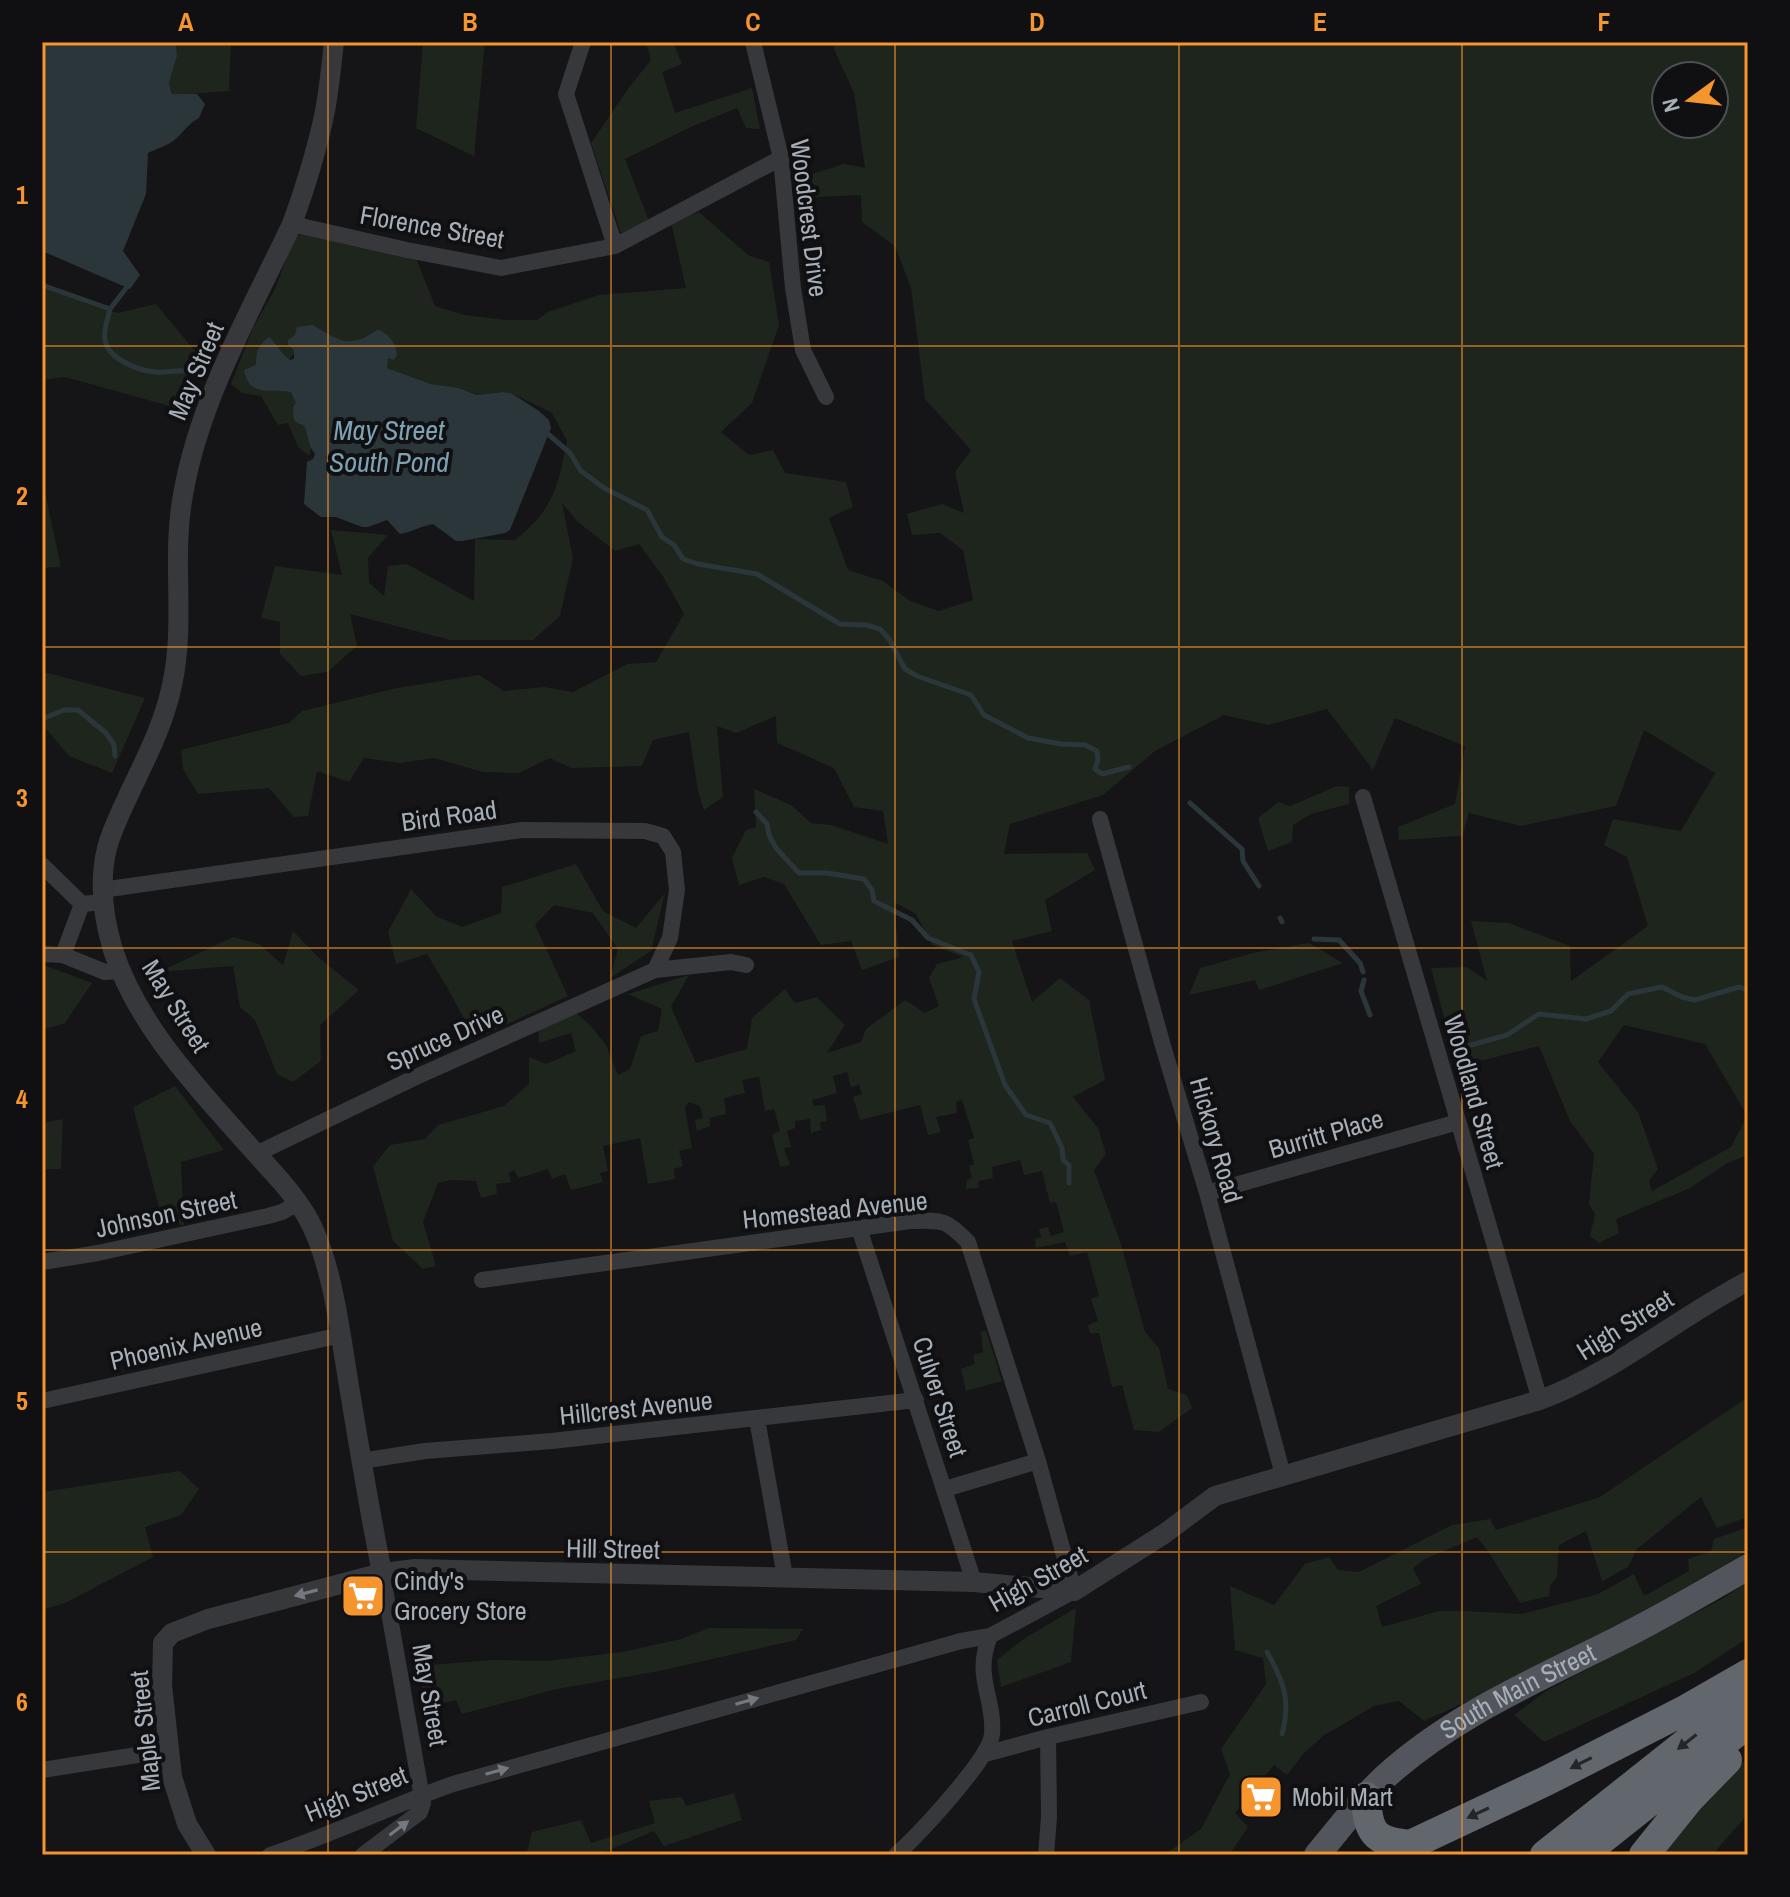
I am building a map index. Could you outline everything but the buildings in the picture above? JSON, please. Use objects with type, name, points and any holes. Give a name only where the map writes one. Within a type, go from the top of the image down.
[{"type":"highway","points":[[1366,1797],[1367,1816],[1372,1829],[1382,1840],[1400,1850],[1631,1738],[1748,1674]]},
{"type":"highway","points":[[1545,1855],[1748,1694]]},
{"type":"highway","points":[[1582,1855],[1748,1723]]},
{"type":"highway","points":[[1644,1855],[1689,1799],[1748,1742]]},
{"type":"main road","name":"South Main Street","points":[[1317,1855],[1383,1779],[1456,1723],[1748,1567]]},
{"type":"street","name":"May Street","points":[[334,42],[316,151],[292,224],[217,381],[193,448],[178,523],[178,643],[172,685],[153,746],[114,825],[107,848],[103,896],[113,951],[142,1011],[179,1065],[298,1203],[315,1233],[341,1335],[422,1795]]},
{"type":"street","points":[[583,42],[566,94],[615,246]]},
{"type":"street","name":"Woodcrest Drive","points":[[753,42],[781,158],[793,288],[803,350],[826,397]]},
{"type":"street","name":"Florence Street","points":[[292,224],[501,268],[615,246],[781,158]]},
{"type":"street","name":"Woodland Street","points":[[1363,797],[1540,1400]]},
{"type":"street","name":"Hickory Road","points":[[1100,819],[1207,1193],[1283,1475]]},
{"type":"street","name":"Bird Road","points":[[82,904],[103,896],[522,830],[645,831],[663,836],[673,852],[677,890],[670,938],[655,970]]},
{"type":"street","points":[[42,865],[82,904],[63,955]]},
{"type":"street","points":[[42,954],[63,955],[105,972],[121,971]]},
{"type":"street","name":"Spruce Drive","points":[[256,1154],[416,1077],[655,970],[731,962],[746,965]]},
{"type":"street","name":"Burritt Place","points":[[1207,1193],[1458,1122]]},
{"type":"street","name":"Johnson Street","points":[[42,1262],[268,1216],[298,1203]]},
{"type":"street","name":"Homestead Avenue","points":[[482,1280],[910,1221],[934,1220],[950,1225],[968,1242],[1038,1461],[1074,1591]]},
{"type":"street","name":"Culver Street","points":[[859,1228],[974,1582]]},
{"type":"street","name":"High Street","points":[[270,1855],[453,1784],[961,1641],[990,1636],[1074,1591],[1164,1534],[1215,1496],[1566,1391],[1748,1281]]},
{"type":"street","name":"Phoenix Avenue","points":[[42,1401],[341,1335]]},
{"type":"street","name":"Hillcrest Avenue","points":[[361,1461],[425,1451],[552,1441],[916,1400]]},
{"type":"street","points":[[757,1419],[785,1577]]},
{"type":"street","points":[[945,1489],[1038,1461]]},
{"type":"street","name":"Hill Street","points":[[163,1643],[172,1633],[208,1619],[396,1570],[974,1582],[1074,1591]]},
{"type":"street","points":[[896,1855],[917,1836],[985,1754],[992,1737],[983,1671],[984,1649],[990,1636]]},
{"type":"street","name":"Maple Street","points":[[163,1643],[162,1685],[172,1777],[187,1824],[206,1855]]},
{"type":"street","name":"Carroll Court","points":[[985,1754],[1201,1702]]},
{"type":"street","points":[[1046,1855],[1048,1737]]},
{"type":"street","points":[[42,1770],[169,1750]]},
{"type":"street","points":[[363,1855],[420,1812],[423,1808],[422,1795]]},
{"type":"shaded area","points":[[176,42],[231,42],[229,91],[173,95],[169,83],[177,56]]},
{"type":"shaded area","points":[[423,42],[485,42],[474,156],[416,128]]},
{"type":"shaded area","points":[[646,42],[673,42],[682,64],[662,72],[675,113],[752,88],[760,129],[746,128],[737,108],[625,159],[649,221],[621,234],[591,143],[651,60]]},
{"type":"shaded area","points":[[841,42],[1748,42],[1748,1117],[1705,1044],[1624,1025],[1598,1062],[1638,1112],[1658,1169],[1649,1181],[1652,1191],[1731,1147],[1745,1120],[1748,1123],[1748,1155],[1727,1163],[1690,1188],[1616,1219],[1619,1233],[1599,1243],[1590,1236],[1595,1214],[1589,1204],[1594,1154],[1570,1121],[1539,1046],[1484,1060],[1455,1059],[1431,968],[1467,967],[1487,981],[1471,921],[1509,923],[1570,946],[1571,981],[1648,926],[1627,857],[1604,845],[1613,819],[1681,831],[1715,773],[1644,730],[1616,806],[1521,826],[1469,813],[1462,836],[1399,840],[1398,827],[1455,804],[1465,746],[1395,718],[1373,770],[1327,709],[1268,725],[1224,715],[1155,751],[1103,795],[1010,824],[1004,854],[1087,853],[1095,870],[1045,900],[1052,931],[1012,941],[1032,1002],[1060,978],[1089,1000],[1105,1080],[1073,1097],[1098,1128],[1106,1154],[1094,1170],[1121,1244],[1145,1332],[1159,1348],[1168,1389],[1187,1395],[1192,1408],[1159,1432],[1134,1430],[1122,1385],[1112,1387],[1099,1333],[1090,1333],[1088,1325],[1098,1321],[1091,1299],[1099,1296],[1087,1252],[1070,1256],[1065,1242],[1036,1248],[1035,1239],[1041,1237],[1039,1229],[1048,1227],[1051,1236],[1064,1232],[1056,1202],[1050,1203],[1042,1171],[1024,1175],[1020,1160],[992,1167],[993,1178],[978,1181],[979,1188],[966,1189],[967,1180],[972,1178],[969,1166],[974,1164],[968,1140],[974,1138],[962,1100],[956,1102],[957,1113],[936,1117],[941,1132],[928,1135],[920,1105],[860,1120],[853,1097],[862,1094],[859,1085],[851,1087],[847,1072],[833,1076],[837,1093],[812,1100],[814,1106],[825,1105],[827,1121],[820,1122],[821,1130],[811,1133],[810,1119],[795,1121],[795,1128],[787,1131],[791,1147],[784,1148],[790,1165],[780,1167],[772,1135],[780,1131],[774,1109],[765,1111],[759,1077],[742,1080],[745,1093],[724,1098],[726,1114],[710,1118],[710,1126],[697,1131],[695,1120],[703,1118],[700,1106],[689,1102],[685,1108],[692,1148],[679,1151],[683,1166],[674,1169],[675,1179],[648,1184],[640,1138],[603,1146],[608,1171],[600,1173],[603,1182],[571,1190],[565,1174],[552,1179],[548,1169],[519,1178],[514,1170],[509,1173],[511,1182],[496,1184],[497,1194],[481,1198],[476,1181],[438,1183],[423,1222],[436,1266],[423,1269],[393,1241],[373,1166],[390,1145],[425,1139],[438,1125],[504,1106],[529,1084],[529,1057],[546,1064],[576,1051],[571,1033],[539,1043],[538,1026],[574,1011],[606,1045],[618,1075],[630,1069],[641,1036],[658,1031],[662,1009],[628,994],[689,975],[671,1007],[696,1063],[747,1049],[752,1018],[785,989],[795,1003],[817,997],[845,1025],[827,1053],[861,1042],[866,1029],[905,1000],[925,1013],[939,1006],[929,978],[937,964],[963,957],[932,945],[916,914],[894,902],[899,957],[862,970],[851,941],[821,945],[784,884],[764,877],[739,885],[732,858],[746,830],[756,827],[754,789],[791,805],[811,823],[831,825],[888,844],[883,811],[854,807],[834,768],[777,743],[776,716],[736,733],[717,726],[723,797],[704,810],[689,732],[653,740],[642,766],[571,768],[550,758],[519,773],[483,772],[434,758],[400,763],[364,758],[349,782],[317,771],[308,816],[294,817],[269,788],[198,794],[183,769],[181,750],[289,723],[302,711],[397,688],[479,675],[504,691],[544,687],[573,692],[627,664],[656,662],[684,614],[664,578],[639,544],[615,551],[578,522],[562,503],[573,558],[560,616],[533,640],[450,640],[350,614],[357,646],[327,672],[301,676],[280,654],[280,622],[261,618],[275,566],[342,575],[331,530],[388,535],[368,558],[369,583],[384,596],[388,566],[407,564],[474,601],[475,539],[515,540],[528,529],[546,508],[557,485],[567,441],[552,413],[511,393],[476,395],[459,388],[431,384],[387,368],[378,329],[353,343],[337,339],[313,325],[308,339],[282,367],[303,381],[313,443],[309,456],[298,447],[288,423],[278,425],[261,396],[242,393],[231,384],[253,328],[275,289],[295,236],[327,227],[416,258],[435,306],[465,315],[537,320],[548,312],[599,295],[686,288],[671,222],[699,212],[748,255],[769,262],[779,325],[752,403],[721,432],[749,455],[773,450],[785,473],[846,482],[853,507],[829,518],[848,570],[883,581],[910,601],[939,611],[973,600],[963,550],[940,533],[912,535],[907,514],[942,504],[964,513],[955,472],[971,450],[925,399],[911,288],[895,246],[862,222],[861,195],[799,198],[798,178],[844,164],[865,168],[854,93],[833,47]]},
{"type":"shaded area","points":[[42,286],[117,313],[156,304],[200,357],[177,408],[65,377],[42,380]]},
{"type":"shaded area","points":[[42,478],[61,567],[42,568]]},
{"type":"shaded area","points":[[42,664],[43,672],[145,698],[112,773],[69,756],[42,724]]},
{"type":"shaded area","points":[[1337,786],[1349,787],[1349,804],[1311,814],[1293,825],[1292,842],[1268,851],[1258,818],[1278,802],[1290,806]]},
{"type":"shaded area","points":[[576,864],[603,911],[636,928],[665,893],[651,951],[610,978],[618,949],[593,913],[554,905],[535,925],[568,996],[475,1039],[427,954],[396,964],[388,932],[411,889],[436,916],[462,927],[501,913],[502,887]]},
{"type":"shaded area","points":[[293,931],[318,957],[359,990],[320,1025],[321,1061],[293,1082],[277,1074],[255,1020],[240,1007],[233,966],[159,972],[233,937],[259,944],[283,965]]},
{"type":"shaded area","points":[[1309,943],[1343,963],[1259,990],[1255,980],[1189,995],[1200,968],[1253,953]]},
{"type":"shaded area","points":[[42,967],[92,983],[65,1023],[42,1030]]},
{"type":"shaded area","points":[[175,1086],[224,1150],[181,1162],[184,1225],[163,1223],[133,1107]]},
{"type":"shaded area","points":[[63,1119],[61,1169],[42,1169],[42,1123]]},
{"type":"shaded area","points":[[986,1330],[1002,1381],[966,1391],[961,1369],[975,1364],[973,1355],[983,1352],[981,1332]]},
{"type":"shaded area","points":[[1748,1397],[1748,1517],[1717,1528],[1701,1497],[1637,1549],[1628,1567],[1602,1581],[1586,1531],[1559,1545],[1557,1577],[1550,1586],[1549,1596],[1520,1603],[1477,1537],[1425,1559],[1413,1568],[1421,1584],[1376,1606],[1382,1627],[1439,1611],[1522,1614],[1598,1594],[1634,1574],[1644,1596],[1689,1571],[1688,1559],[1711,1551],[1714,1539],[1748,1527],[1748,1551],[1588,1641],[1424,1721],[1399,1701],[1374,1706],[1323,1736],[1304,1753],[1287,1775],[1274,1765],[1235,1813],[1248,1827],[1229,1855],[1167,1855],[1201,1829],[1230,1774],[1221,1749],[1266,1684],[1263,1658],[1235,1650],[1230,1586],[1274,1605],[1305,1564],[1329,1557],[1338,1570],[1359,1572],[1452,1525],[1490,1519],[1496,1530],[1600,1497]]},
{"type":"shaded area","points":[[180,1471],[199,1489],[181,1515],[145,1527],[153,1557],[65,1603],[42,1610],[42,1492]]},
{"type":"shaded area","points":[[1748,1582],[1748,1638],[1694,1673],[1544,1742],[1514,1715],[1546,1691],[1720,1600]]},
{"type":"shaded area","points":[[1076,1608],[1071,1662],[1001,1687],[997,1660],[1025,1638]]},
{"type":"shaded area","points":[[709,1628],[803,1629],[796,1640],[659,1671],[557,1689],[462,1714],[456,1700],[425,1707],[419,1666],[491,1660],[547,1661],[622,1652],[681,1639]]},
{"type":"shaded area","points":[[1748,1758],[1748,1814],[1712,1855],[1660,1855],[1724,1779]]},
{"type":"shaded area","points":[[734,1793],[742,1820],[664,1846],[654,1831],[604,1852],[605,1855],[526,1855],[532,1832],[581,1820],[591,1843],[655,1823],[649,1801],[682,1797],[686,1806]]},
{"type":"water","points":[[42,42],[176,42],[177,56],[169,83],[172,94],[197,94],[205,104],[199,118],[177,138],[148,153],[146,194],[123,251],[140,275],[130,289],[42,251]]},
{"type":"water","name":"May Street South Pond","points":[[313,325],[345,341],[368,336],[378,329],[391,339],[396,350],[394,360],[388,358],[387,368],[431,384],[459,388],[476,395],[511,393],[549,420],[551,428],[510,530],[462,541],[456,541],[433,524],[400,534],[387,520],[362,527],[336,517],[321,517],[304,504],[307,462],[315,454],[304,425],[294,419],[293,407],[296,403],[291,392],[255,388],[244,370],[256,365],[258,349],[269,337],[287,358],[294,359],[294,350],[288,345],[288,340],[295,335],[297,327]]},
{"type":"waterway","points":[[42,285],[110,309],[127,287],[125,283]]},
{"type":"waterway","points":[[110,309],[105,340],[107,347],[118,358],[149,371],[187,371]]},
{"type":"waterway","points":[[548,434],[570,453],[581,471],[604,488],[647,510],[662,537],[674,545],[683,559],[757,574],[840,624],[880,629],[905,669],[971,695],[984,715],[1028,738],[1085,745],[1097,751],[1095,769],[1102,774],[1129,767]]},
{"type":"waterway","points":[[42,719],[64,710],[78,710],[106,733],[114,745],[115,756]]},
{"type":"waterway","points":[[1190,803],[1242,849],[1243,861],[1259,886]]},
{"type":"waterway","points":[[756,812],[767,824],[776,848],[799,873],[827,873],[864,879],[872,890],[874,901],[912,920],[928,938],[971,955],[979,972],[974,999],[1005,1085],[1026,1115],[1050,1123],[1062,1148],[1063,1160],[1069,1165],[1069,1183]]},
{"type":"waterway","points":[[1280,918],[1282,922]]},
{"type":"waterway","points":[[1314,939],[1339,940],[1360,963],[1363,972]]},
{"type":"waterway","points":[[1364,980],[1361,991],[1370,1015]]},
{"type":"waterway","points":[[1453,1050],[1507,1035],[1539,1014],[1586,1019],[1611,1011],[1628,994],[1662,987],[1695,1000],[1739,987],[1748,990]]},
{"type":"waterway","points":[[1267,1652],[1278,1673],[1286,1701],[1282,1734]]},
{"type":"place","name":"Cindy's Grocery Store","points":[[363,1596]]},
{"type":"place","name":"Mobil Mart","points":[[1261,1797]]}]
